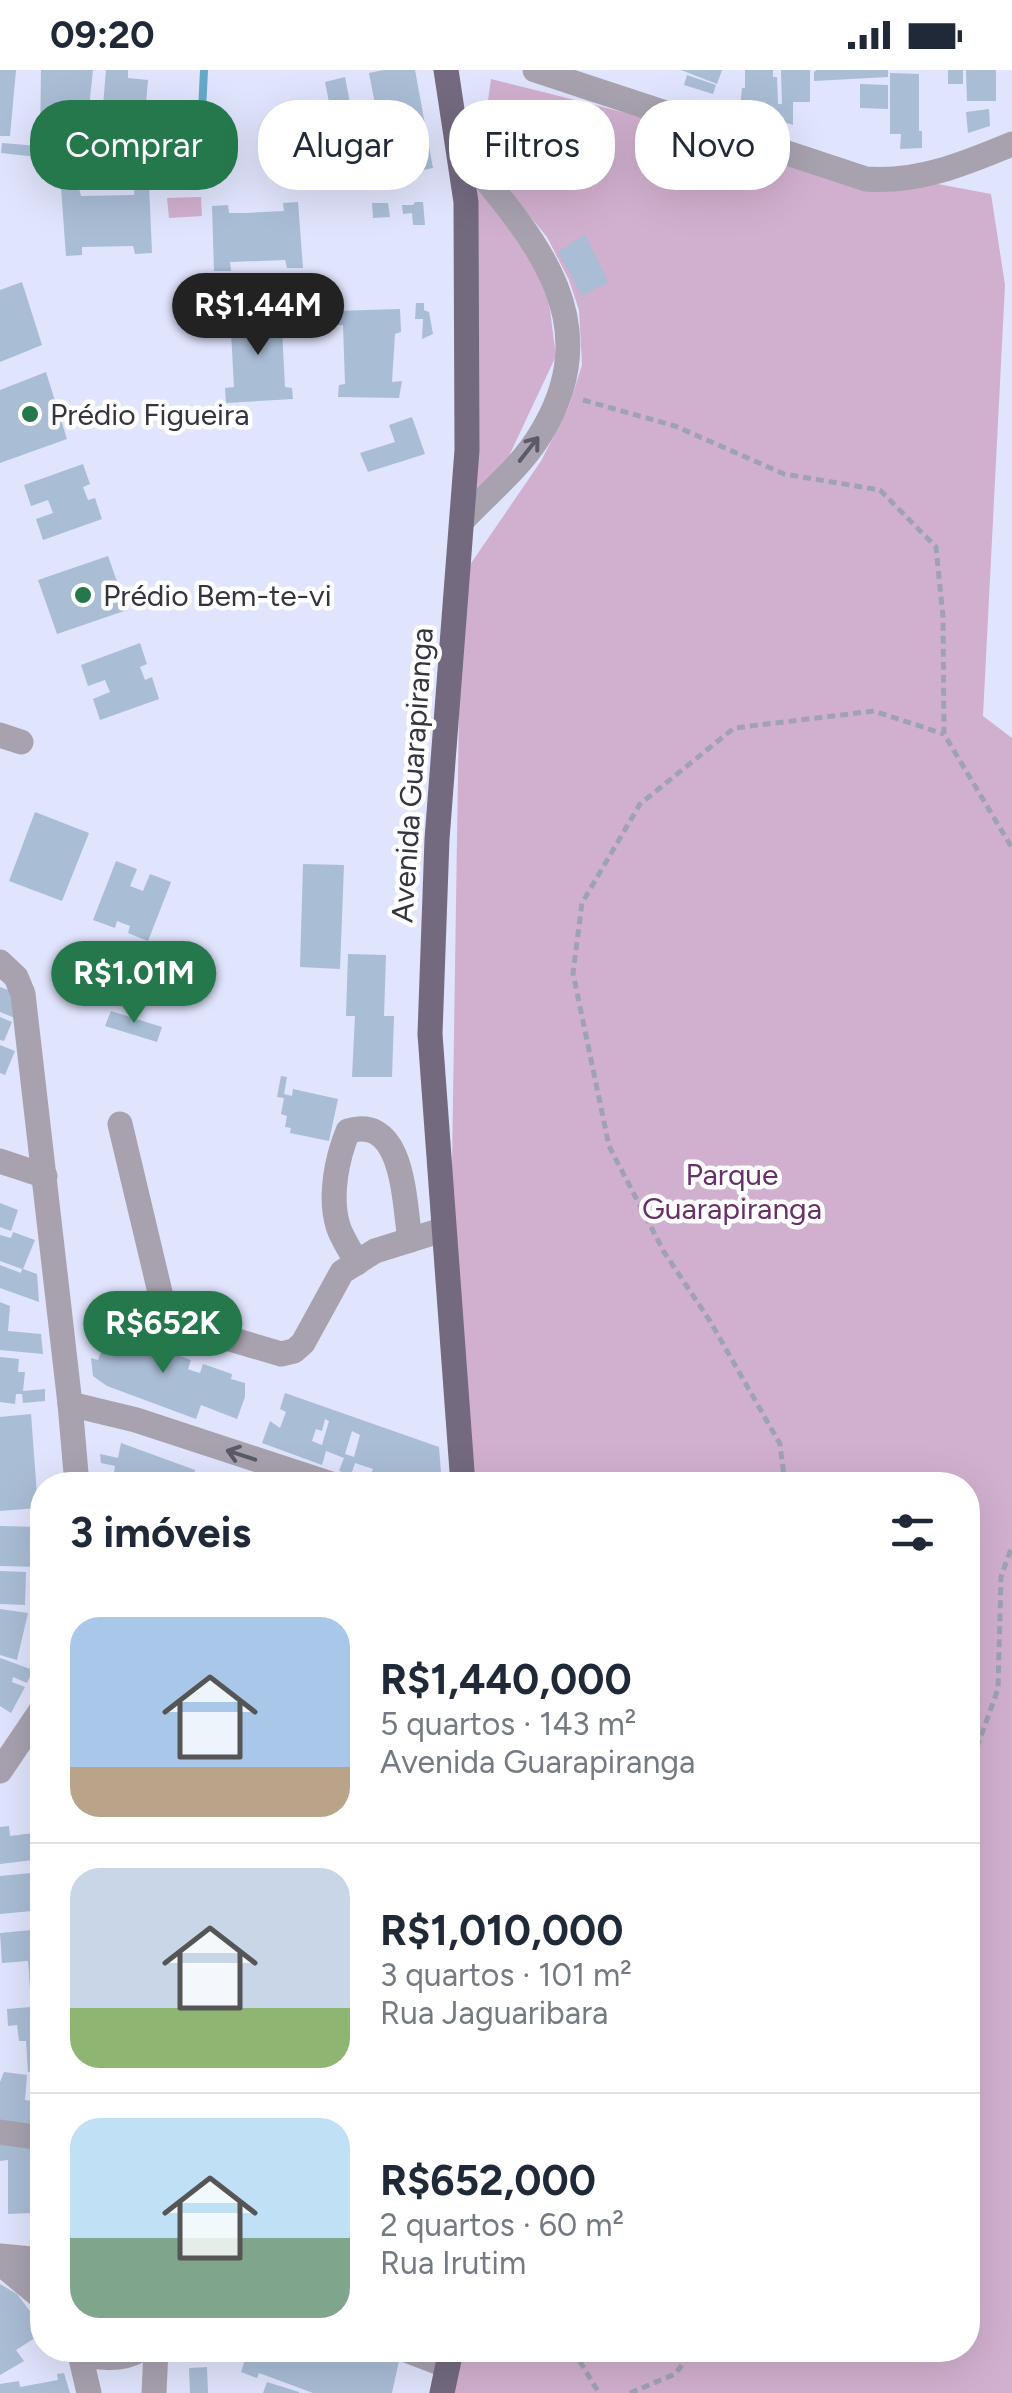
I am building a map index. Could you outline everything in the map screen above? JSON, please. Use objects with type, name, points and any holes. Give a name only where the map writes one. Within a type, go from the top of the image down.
[{"type":"main road","name":"Avenida Guarapiranga","points":[[446,70],[451,100]]},
{"type":"main road","name":"Avenida Guarapiranga","points":[[462,1472],[442,1230],[431,1014],[438,824],[468,450],[462,277],[465,190]]},
{"type":"main road","points":[[442,2393],[449,2362]]},
{"type":"street","points":[[534,70],[866,180],[894,182],[927,176],[1012,144]]},
{"type":"street","points":[[463,520],[513,470],[541,434],[559,394],[569,354],[568,319],[560,291],[524,230],[492,190]]},
{"type":"street","points":[[2,963],[16,977],[23,994],[76,1472]]},
{"type":"street","points":[[120,1124],[164,1309],[182,1323],[280,1354],[294,1351],[303,1344],[342,1272],[375,1251],[442,1230]]},
{"type":"street","points":[[358,1263],[338,1226],[335,1194],[338,1156],[348,1130],[374,1131],[395,1152],[410,1240]]},
{"type":"street","points":[[0,1161],[44,1176]]},
{"type":"street","points":[[70,1404],[136,1420],[294,1472]]},
{"type":"street","points":[[0,1771],[30,1727]]},
{"type":"street","points":[[0,2132],[30,2136]]},
{"type":"street","points":[[0,2260],[30,2260]]},
{"type":"street","points":[[0,2260],[30,2287]]},
{"type":"street","points":[[82,2362],[89,2393]]},
{"type":"street","points":[[154,2393],[155,2362]]},
{"type":"path","points":[[559,394],[675,426],[784,474],[880,490],[936,547],[943,617],[944,734],[1012,848]]},
{"type":"path","points":[[783,1472],[780,1444],[710,1322],[664,1252],[609,1146],[573,973],[582,903],[640,804],[734,728],[874,711],[944,734]]},
{"type":"path","points":[[980,1739],[998,1689],[1001,1577],[1012,1546]]},
{"type":"path","points":[[580,2362],[599,2393]]},
{"type":"path","points":[[630,2393],[675,2374],[684,2362]]},
{"type":"green space","name":"Parque Guarapiranga","points":[[491,79],[575,100],[488,100]]},
{"type":"green space","name":"Parque Guarapiranga","points":[[615,110],[635,115],[635,190],[790,190],[790,154],[991,194],[1005,285],[983,716],[1012,738],[1012,2393],[450,2393],[458,2362],[980,2362],[980,1472],[467,1472],[451,1229],[461,578],[541,461],[569,406],[582,365],[579,310],[569,280],[547,237],[509,191],[615,190]]},
{"type":"green space","points":[[472,190],[478,190],[545,272],[556,356],[509,456],[478,489],[471,484]]},
{"type":"green space","points":[[201,197],[202,216],[169,218],[167,198]]},
{"type":"building","points":[[0,70],[16,70],[10,136],[0,136]]},
{"type":"building","points":[[41,70],[93,70],[90,100],[41,100]]},
{"type":"building","points":[[106,70],[128,70],[128,78],[148,80],[146,100],[104,100]]},
{"type":"building","points":[[415,70],[421,100],[374,100],[369,73]]},
{"type":"building","points":[[681,70],[722,70],[717,84]]},
{"type":"building","points":[[745,70],[773,70],[778,100],[741,100]]},
{"type":"building","points":[[781,70],[810,70],[810,102],[793,102],[793,125],[790,100],[782,100]]},
{"type":"building","points":[[817,70],[888,70],[888,77],[814,81]]},
{"type":"building","points":[[948,70],[963,70],[963,84],[948,84]]},
{"type":"building","points":[[966,70],[996,70],[996,101],[967,101]]},
{"type":"building","points":[[890,73],[919,74],[922,148],[900,149],[901,134],[890,134]]},
{"type":"building","points":[[687,75],[716,85],[713,94],[684,85]]},
{"type":"building","points":[[345,77],[349,100],[329,100],[325,82]]},
{"type":"building","points":[[860,84],[888,85],[888,109],[860,108]]},
{"type":"building","points":[[989,109],[990,126],[968,133],[966,112]]},
{"type":"building","points":[[2,143],[30,145],[30,156],[1,153]]},
{"type":"building","points":[[61,190],[80,190],[81,196],[134,195],[134,190],[149,190],[152,253],[135,254],[133,246],[82,247],[82,255],[66,256]]},
{"type":"building","points":[[298,202],[303,268],[287,268],[285,260],[230,262],[231,271],[214,271],[212,206],[228,205],[229,213],[247,213],[284,211],[283,203]]},
{"type":"building","points":[[423,202],[425,225],[413,225],[412,213],[403,214],[402,205]]},
{"type":"building","points":[[372,203],[388,203],[390,217],[373,218]]},
{"type":"building","points":[[585,234],[608,282],[582,296],[558,252]]},
{"type":"building","points":[[22,282],[42,345],[0,362],[0,290]]},
{"type":"building","points":[[416,303],[424,303],[424,310],[429,312],[433,334],[422,339],[423,319],[415,319]]},
{"type":"building","points":[[400,309],[401,332],[395,334],[392,382],[402,381],[399,398],[338,397],[339,385],[345,384],[343,325],[337,325],[335,311]]},
{"type":"building","points":[[289,314],[290,329],[282,329],[285,387],[292,388],[293,399],[226,403],[225,388],[234,387],[231,332],[226,331],[225,315]]},
{"type":"building","name":"Prédio Figueira","points":[[46,372],[67,439],[0,463],[0,390]]},
{"type":"building","points":[[412,417],[425,454],[368,472],[360,453],[395,442],[389,425]]},
{"type":"building","points":[[83,464],[90,484],[83,487],[88,500],[95,498],[102,519],[43,540],[36,519],[53,513],[48,500],[31,506],[24,485]]},
{"type":"building","name":"Prédio Bem-te-vi","points":[[108,556],[127,610],[57,634],[38,580]]},
{"type":"building","points":[[140,643],[147,664],[140,667],[145,680],[152,677],[159,699],[100,720],[93,699],[110,692],[105,680],[88,686],[81,665]]},
{"type":"building","points":[[35,812],[89,833],[62,901],[9,881]]},
{"type":"building","points":[[116,861],[137,869],[130,886],[143,891],[150,874],[171,882],[148,941],[128,933],[130,926],[117,921],[115,928],[93,920]]},
{"type":"building","points":[[303,864],[344,865],[340,969],[300,967]]},
{"type":"building","points":[[348,954],[386,955],[384,1016],[394,1016],[392,1077],[352,1077],[355,1016],[346,1016]]},
{"type":"building","points":[[0,987],[11,991],[15,1018],[0,1012]]},
{"type":"building","points":[[111,1011],[162,1027],[157,1042],[105,1026]]},
{"type":"building","points":[[0,1017],[12,1022],[4,1041],[0,1040]]},
{"type":"building","points":[[0,1045],[15,1051],[5,1075],[0,1073]]},
{"type":"building","points":[[281,1076],[287,1077],[284,1094],[292,1096],[293,1089],[338,1099],[329,1141],[290,1133],[291,1128],[285,1127],[287,1116],[281,1114],[284,1098],[277,1097]]},
{"type":"building","points":[[0,1203],[18,1210],[11,1231],[0,1227]]},
{"type":"building","points":[[13,1232],[35,1240],[23,1269],[37,1274],[39,1302],[0,1288],[0,1265],[21,1273],[22,1269],[0,1261],[0,1235],[11,1238]]},
{"type":"building","points":[[0,1302],[10,1306],[8,1331],[41,1334],[43,1354],[0,1350]]},
{"type":"building","points":[[88,1321],[126,1335],[123,1344],[131,1347],[134,1338],[191,1360],[188,1369],[193,1371],[200,1373],[203,1364],[232,1374],[231,1379],[245,1383],[245,1397],[237,1419],[201,1405],[196,1419],[107,1386],[93,1376],[91,1358],[98,1360],[103,1347],[90,1341]]},
{"type":"building","points":[[0,1357],[19,1359],[18,1372],[25,1372],[23,1391],[45,1389],[45,1401],[23,1403],[22,1394],[16,1394],[15,1404],[0,1402]]},
{"type":"building","points":[[285,1393],[439,1447],[441,1472],[372,1472],[373,1469],[355,1463],[352,1472],[342,1472],[339,1471],[344,1458],[326,1451],[322,1465],[262,1443],[270,1421],[280,1428],[286,1412],[280,1409]],"holes":[[[325,1419],[329,1421],[322,1445],[312,1441],[316,1429],[322,1431]],[[352,1431],[360,1435],[354,1457],[345,1454]]]},
{"type":"building","points":[[31,1414],[35,1472],[30,1472],[30,1509],[0,1511],[0,1417]]},
{"type":"building","points":[[121,1443],[195,1472],[114,1472],[115,1466],[101,1463],[100,1454],[118,1458]]},
{"type":"building","points":[[0,1526],[30,1527],[30,1567],[0,1566]]},
{"type":"building","points":[[0,1571],[26,1572],[25,1605],[0,1604]]},
{"type":"building","points":[[0,1609],[28,1613],[17,1660],[0,1655]]},
{"type":"building","points":[[0,1658],[30,1669],[30,1676],[27,1683],[13,1677],[12,1682],[25,1687],[11,1713],[0,1706]]},
{"type":"building","points":[[9,1826],[10,1836],[30,1834],[30,1860],[0,1864],[0,1827]]},
{"type":"building","points":[[30,1873],[30,1911],[0,1914],[0,1876]]},
{"type":"building","points":[[30,1930],[30,1988],[28,1961],[2,1963],[0,1933]]},
{"type":"building","points":[[30,2007],[30,2072],[26,2041],[19,2041],[17,2025],[8,2026],[7,2009]]},
{"type":"building","points":[[4,2072],[27,2075],[29,2128],[0,2123],[0,2082]]},
{"type":"building","points":[[0,2139],[30,2144],[30,2213],[8,2214],[8,2160],[0,2161]]},
{"type":"building","points":[[0,2284],[17,2294],[30,2311],[30,2341],[16,2350],[24,2361],[0,2375]]},
{"type":"building","points":[[244,2362],[399,2362],[392,2393],[313,2393],[259,2373],[257,2378],[241,2372]]},
{"type":"building","points":[[207,2367],[208,2393],[190,2393],[189,2368]]},
{"type":"building","points":[[64,2373],[70,2393],[0,2393],[0,2384],[19,2381],[20,2387],[58,2380],[57,2374]]},
{"type":"building","points":[[267,2382],[299,2392],[299,2393],[263,2393]]},
{"type":"waterway","points":[[203,100],[204,70]]},
{"type":"place","name":"Prédio Figueira","points":[[30,414]]},
{"type":"place","name":"Prédio Bem-te-vi","points":[[83,595]]}]
